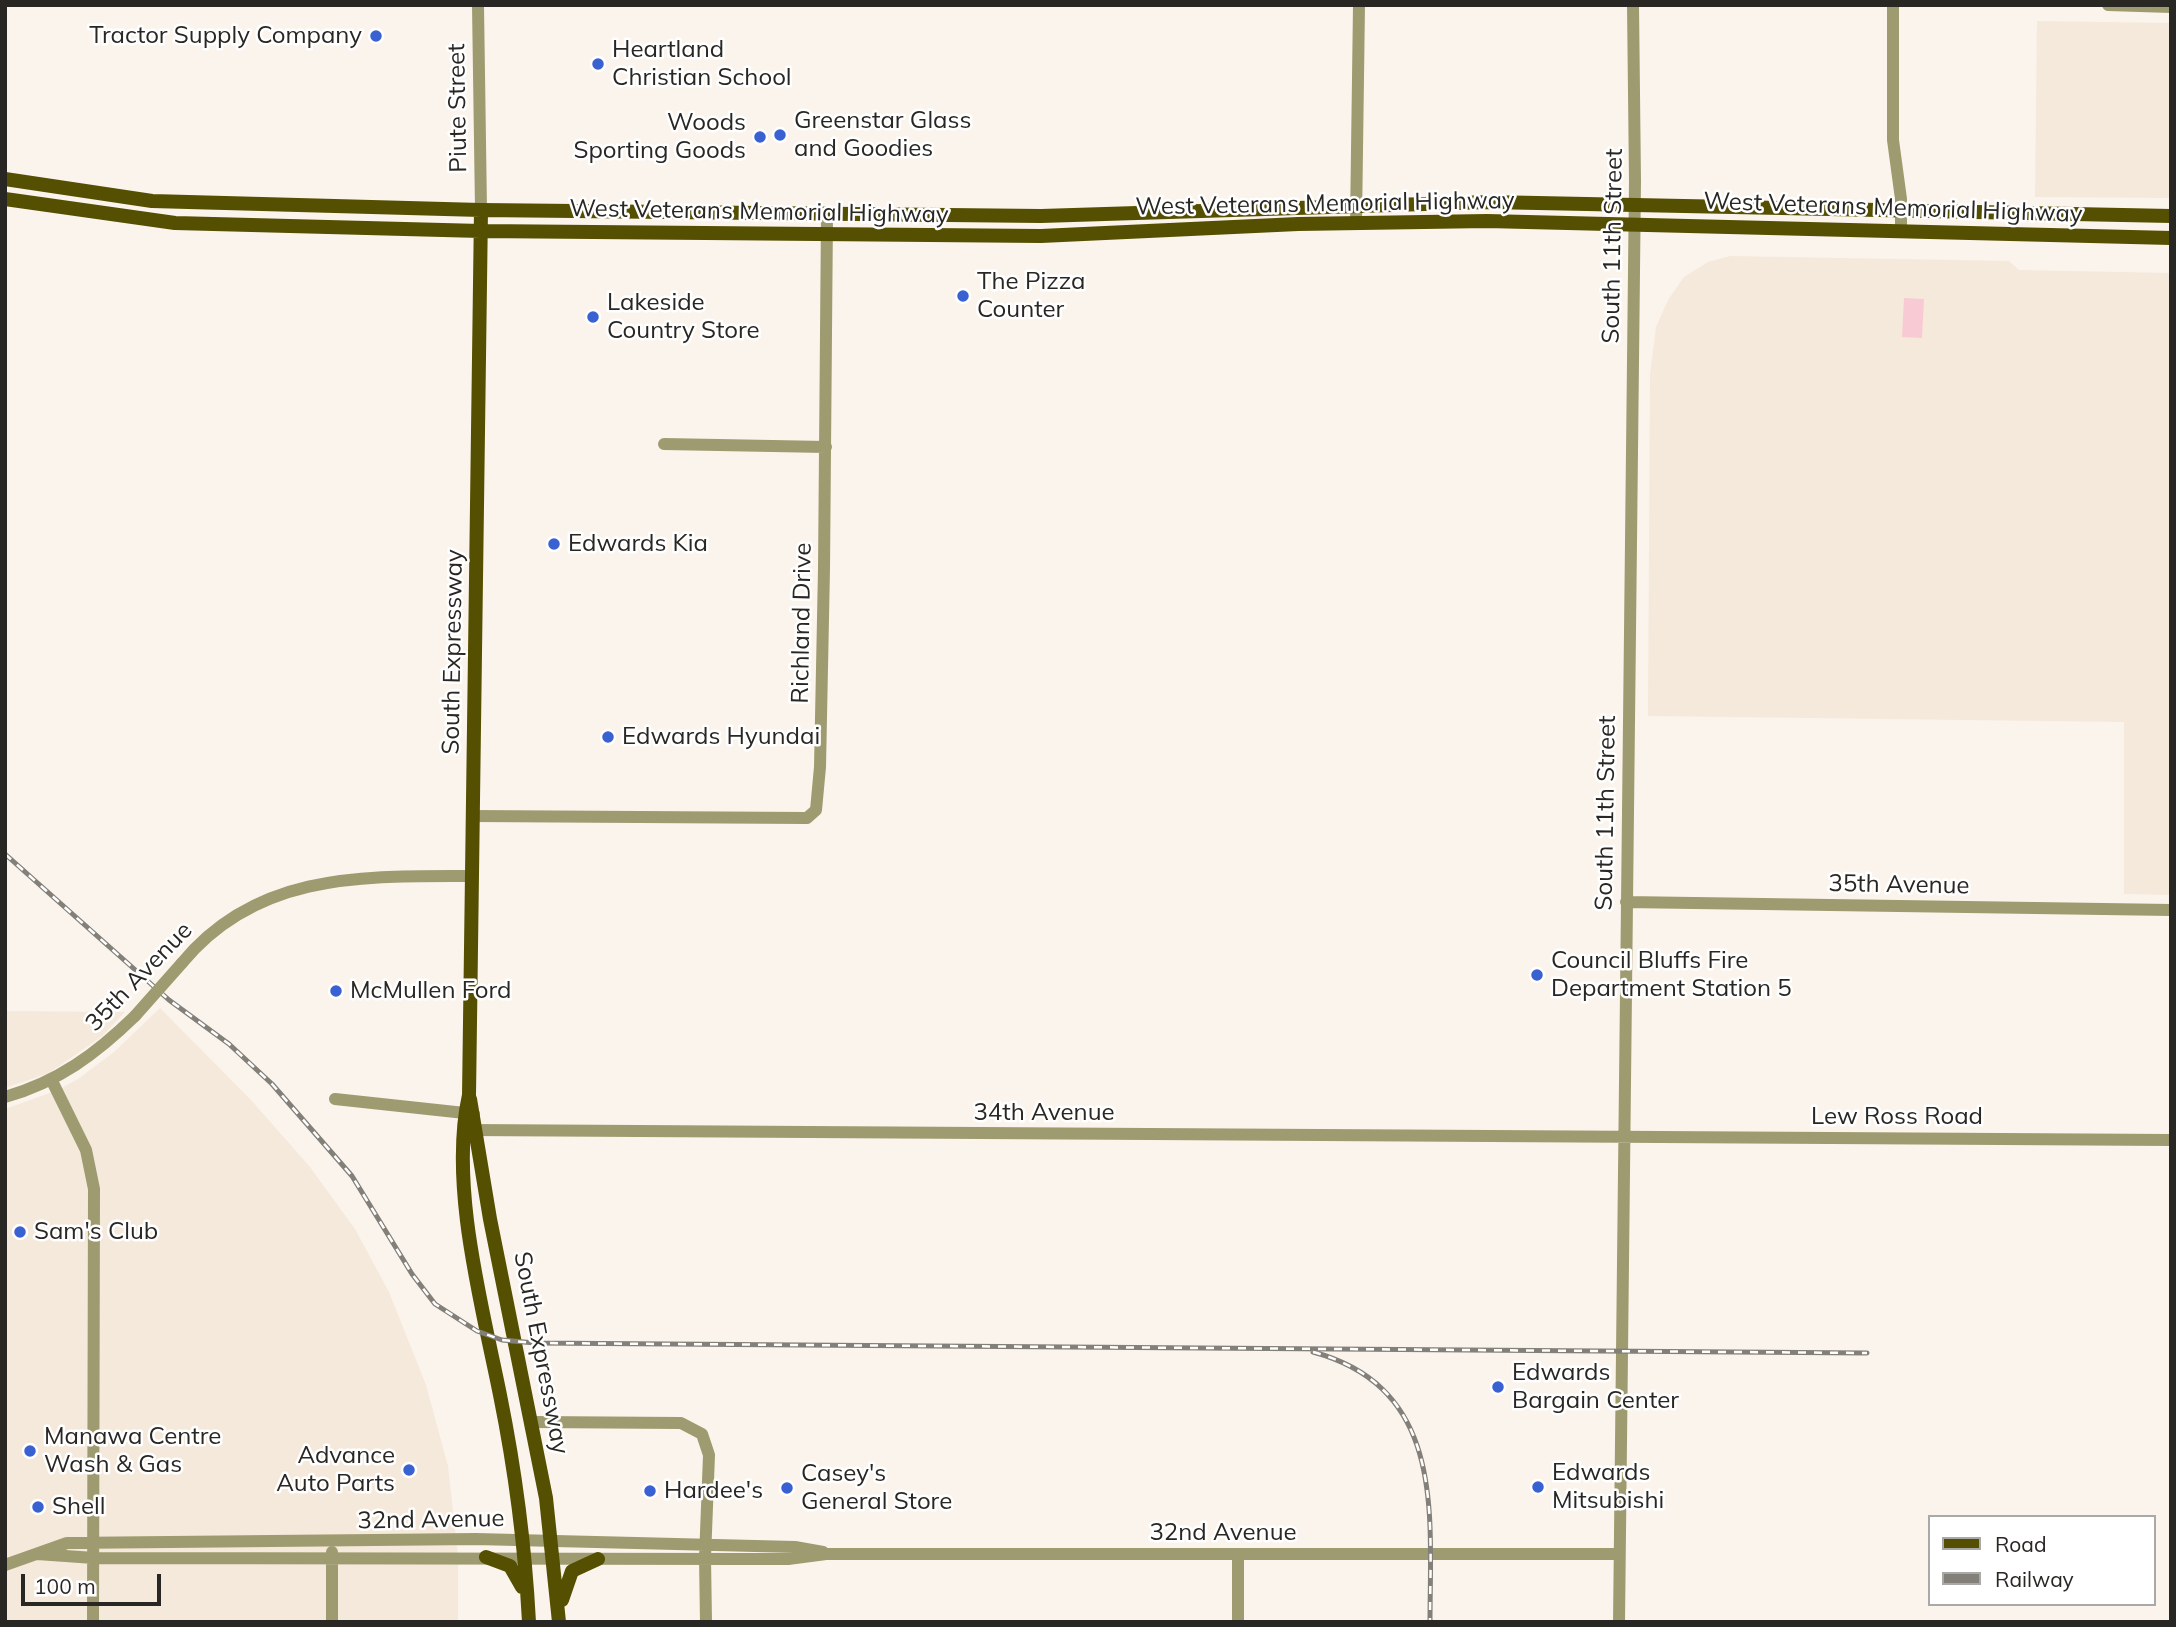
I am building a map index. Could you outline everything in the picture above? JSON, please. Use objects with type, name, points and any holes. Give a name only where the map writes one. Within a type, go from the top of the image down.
[{"type":"main road","name":"West Veterans Memorial Highway","points":[[5,179],[152,201],[481,210],[1041,216],[1356,204],[1635,203],[2171,216]]},
{"type":"main road","name":"West Veterans Memorial Highway","points":[[5,199],[175,222],[481,231],[1041,236],[1356,223],[1634,224],[2171,238]]},
{"type":"main road","name":"South Expressway","points":[[481,210],[469,1114],[533,1422],[552,1543],[559,1622]]},
{"type":"main road","name":"South Expressway","points":[[471,1130],[464,1178],[476,1272],[507,1432],[524,1557],[528,1615]]},
{"type":"main road","points":[[486,1557],[515,1571],[528,1615]]},
{"type":"main road","points":[[559,1622],[568,1577],[577,1567],[598,1559]]},
{"type":"street","name":"Piute Street","points":[[478,5],[481,210]]},
{"type":"street","points":[[1356,223],[1359,5]]},
{"type":"street","name":"South 11th Street","points":[[1619,1622],[1635,203],[1633,5]]},
{"type":"street","points":[[1893,5],[1893,140],[1902,210],[1901,231]]},
{"type":"street","points":[[2108,5],[2171,7]]},
{"type":"street","name":"Richland Drive","points":[[472,816],[807,818],[813,815],[818,798],[820,766],[827,215]]},
{"type":"street","points":[[664,444],[826,447]]},
{"type":"street","name":"35th Avenue","points":[[5,1097],[52,1080],[91,1056],[135,1016],[197,946],[239,915],[298,888],[366,877],[471,876]]},
{"type":"street","name":"35th Avenue","points":[[1626,902],[2171,910]]},
{"type":"street","points":[[52,1080],[86,1150],[94,1189],[93,1622]]},
{"type":"street","points":[[335,1100],[469,1114]]},
{"type":"street","name":"34th Avenue","points":[[471,1130],[1623,1137]]},
{"type":"street","name":"Lew Ross Road","points":[[1623,1137],[2171,1140]]},
{"type":"street","points":[[533,1422],[681,1423],[695,1428],[705,1439],[709,1455],[705,1559],[706,1622]]},
{"type":"street","name":"32nd Avenue","points":[[5,1565],[66,1543],[522,1540],[552,1543],[795,1546],[812,1548],[826,1554]]},
{"type":"street","points":[[332,1542],[332,1622]]},
{"type":"street","points":[[1238,1553],[1238,1622]]},
{"type":"street","name":"32nd Avenue","points":[[37,1554],[94,1558],[554,1559],[788,1559],[826,1554],[1619,1554]]},
{"type":"shaded area","points":[[2037,21],[2171,23],[2171,198],[2035,197]]},
{"type":"shaded area","points":[[1730,256],[2009,261],[2019,270],[2171,273],[2171,895],[2124,894],[2124,722],[1648,716],[1650,374],[1656,327],[1668,300],[1684,277],[1708,262]]},
{"type":"shaded area","points":[[1904,298],[1924,299],[1922,338],[1902,337]]},
{"type":"shaded area","points":[[160,1008],[251,1100],[310,1167],[355,1229],[389,1292],[426,1385],[448,1466],[458,1557],[458,1622],[5,1622],[5,1109],[58,1090],[78,1079],[114,1052]]},
{"type":"shaded area","points":[[5,1011],[125,1012],[101,1037],[49,1073],[5,1088]]},
{"type":"railway","points":[[5,854],[169,1000],[229,1044],[272,1084],[352,1176],[412,1274],[435,1304],[477,1331],[502,1340],[535,1343],[1867,1353]]},
{"type":"railway","points":[[1313,1352],[1356,1370],[1387,1394],[1408,1425],[1421,1460],[1428,1499],[1430,1622]]},
{"type":"place","name":"Tractor Supply Company","points":[[376,36]]},
{"type":"place","name":"Heartland Christian School","points":[[598,64]]},
{"type":"place","name":"Greenstar Glass and Goodies","points":[[780,135]]},
{"type":"place","name":"Woods Sporting Goods","points":[[760,137]]},
{"type":"place","name":"The Pizza Counter","points":[[963,296]]},
{"type":"place","name":"Lakeside Country Store","points":[[593,317]]},
{"type":"place","name":"Edwards Kia","points":[[554,544]]},
{"type":"place","name":"Edwards Hyundai","points":[[608,737]]},
{"type":"place","name":"Council Bluffs Fire Department Station 5","points":[[1537,975]]},
{"type":"place","name":"McMullen Ford","points":[[336,991]]},
{"type":"place","name":"Sam's Club","points":[[20,1232]]},
{"type":"place","name":"Edwards Bargain Center","points":[[1498,1387]]},
{"type":"place","name":"Manawa Centre Wash & Gas","points":[[30,1451]]},
{"type":"place","name":"Advance Auto Parts","points":[[409,1470]]},
{"type":"place","name":"Edwards Mitsubishi","points":[[1538,1487]]},
{"type":"place","name":"Casey's General Store","points":[[787,1488]]},
{"type":"place","name":"Hardee's","points":[[650,1491]]},
{"type":"place","name":"Shell","points":[[38,1507]]}]
